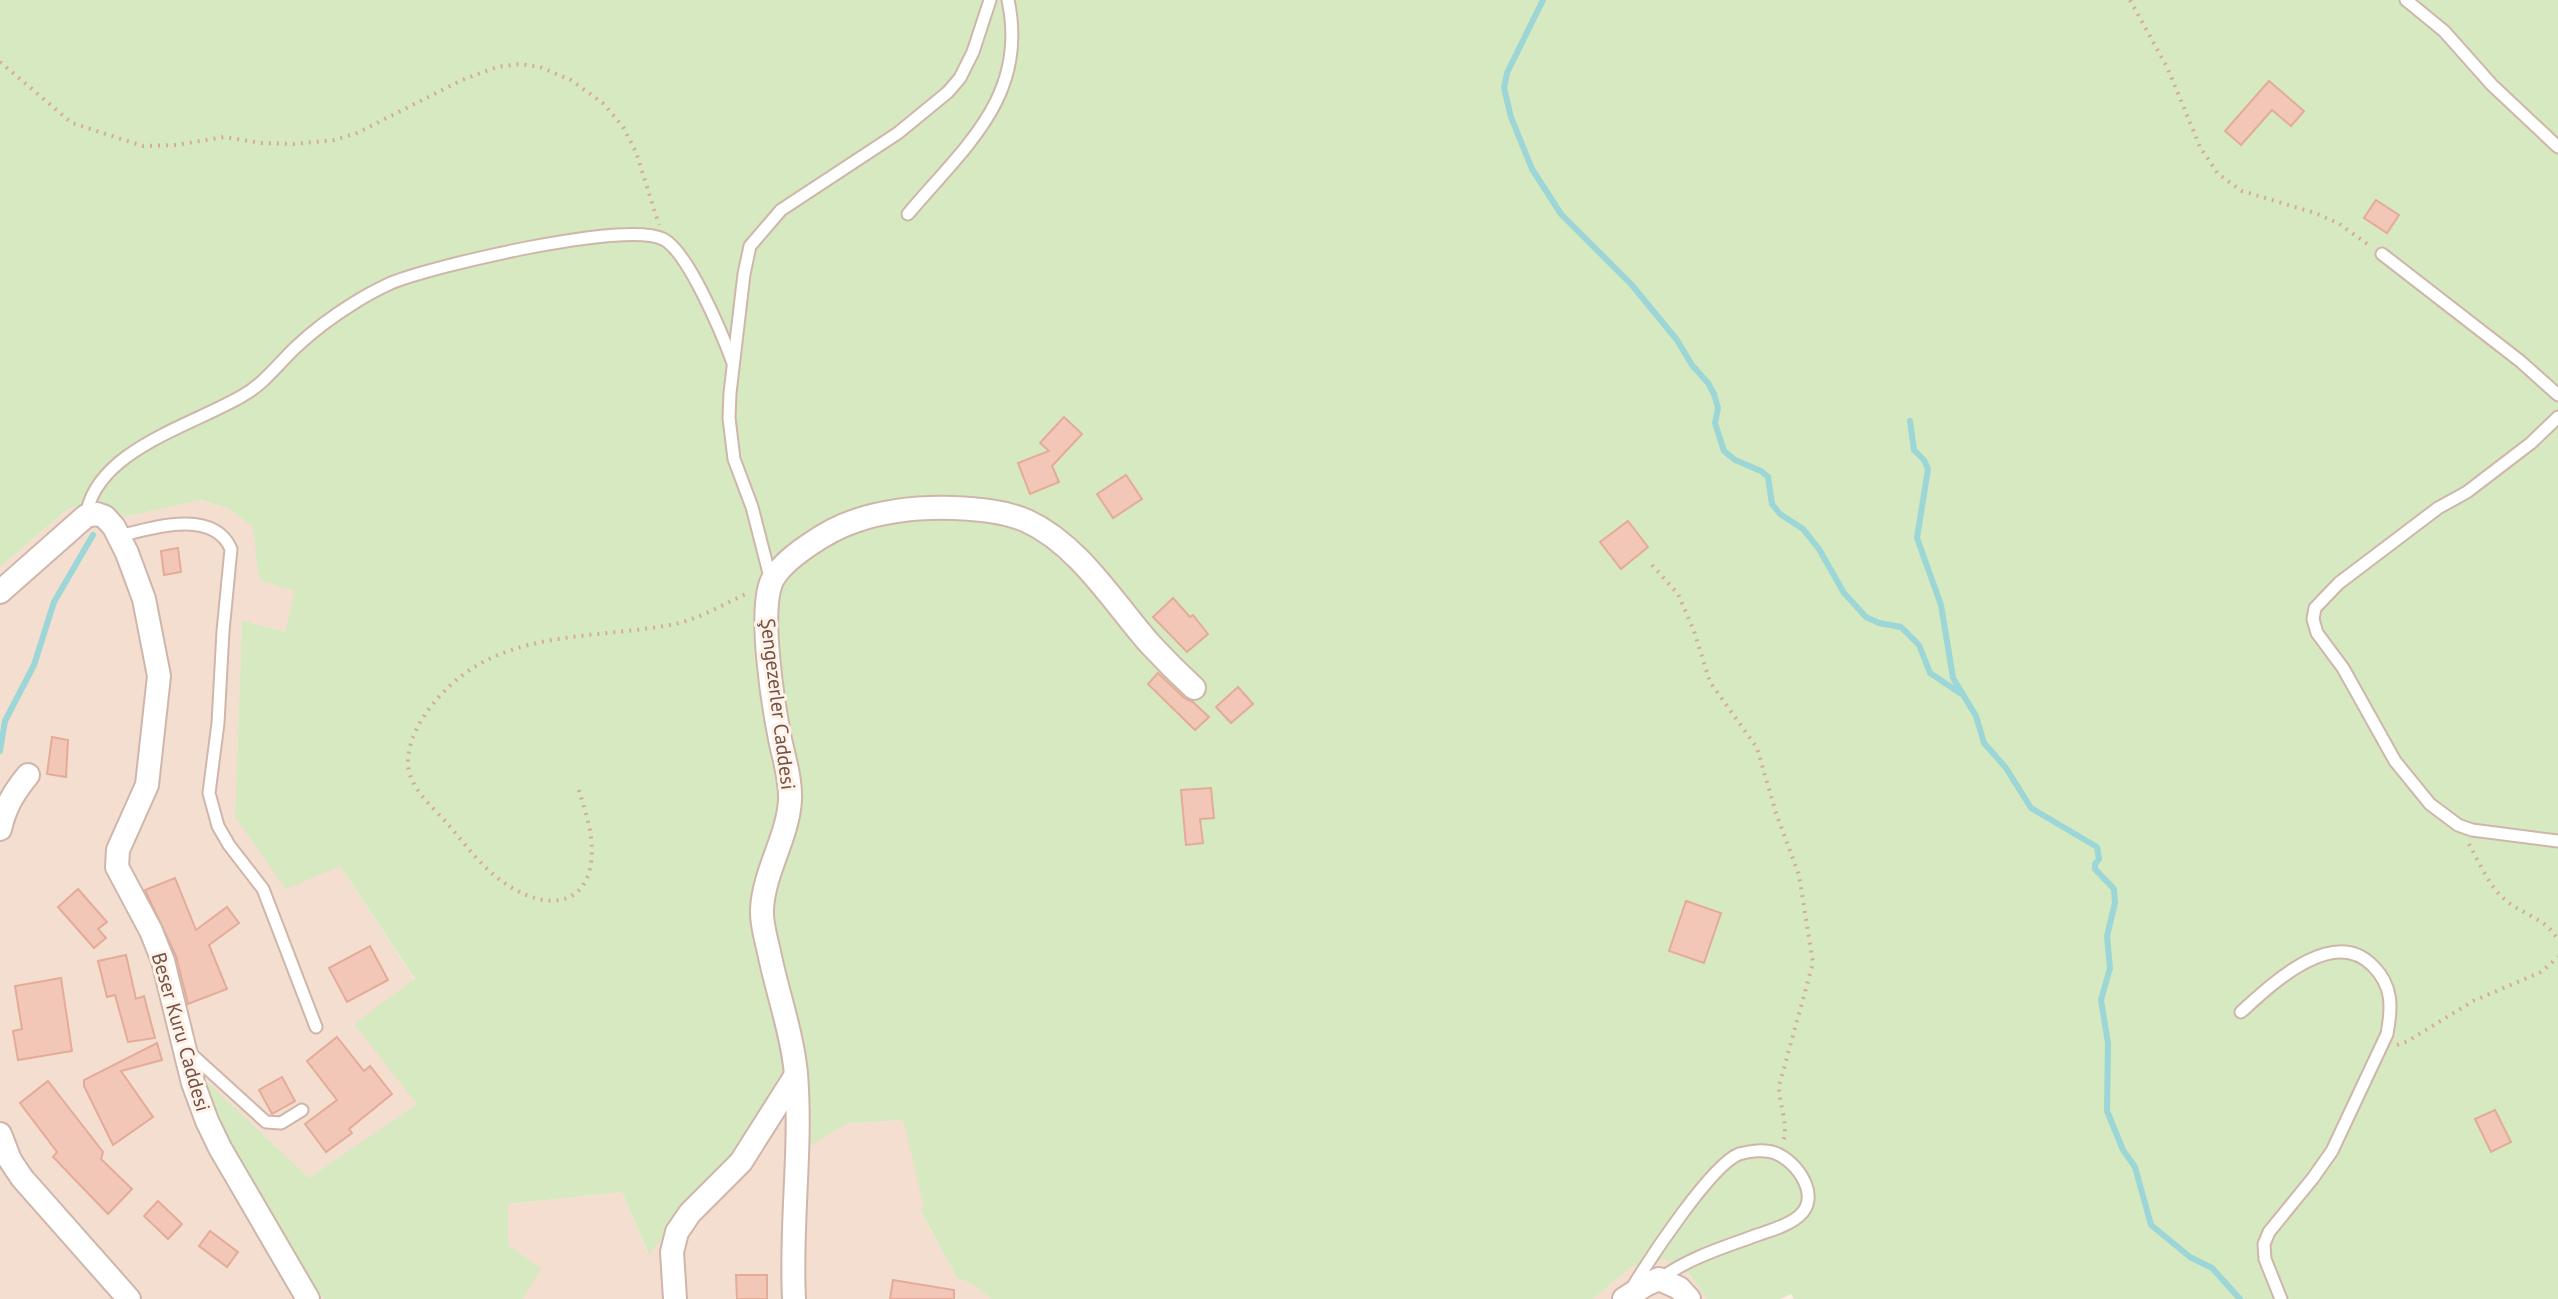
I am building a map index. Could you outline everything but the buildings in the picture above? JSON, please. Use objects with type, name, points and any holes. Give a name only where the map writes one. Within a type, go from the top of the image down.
[{"type":"street","points":[[771,582],[803,549],[823,535],[868,516],[934,507],[1007,515],[1039,527],[1069,552],[1163,658],[1194,688]]},
{"type":"street","points":[[0,592],[86,516],[97,514],[105,517],[119,536]]},
{"type":"street","name":"Beser Kuru Caddesi","points":[[119,536],[144,599],[159,676],[147,785],[118,850],[117,867],[151,931],[163,961],[193,1083],[220,1148],[308,1299]]},
{"type":"street","name":"Şengezerler Caddesi","points":[[771,582],[766,608],[768,640],[779,734],[791,796],[766,885],[762,920],[796,1075],[797,1166],[792,1251],[794,1299]]},
{"type":"street","points":[[0,829],[13,793],[28,775]]},
{"type":"street","points":[[675,1299],[672,1252],[677,1232],[690,1213],[741,1162],[796,1075]]},
{"type":"street","points":[[0,1134],[10,1160],[22,1178],[129,1299]]},
{"type":"street","points":[[1626,1297],[1659,1279],[1669,1281],[1689,1299]]},
{"type":"lane","points":[[771,582],[752,507],[734,459],[729,418],[733,363],[750,246],[781,210],[898,133],[948,92],[960,78],[973,52],[990,0]]},
{"type":"lane","points":[[908,214],[966,150],[1002,90],[1011,47],[1008,0]]},
{"type":"lane","points":[[2406,0],[2444,31],[2492,85],[2558,147]]},
{"type":"lane","points":[[86,516],[88,501],[96,485],[128,455],[245,395],[270,375],[308,336],[354,303],[410,277],[545,244],[630,234],[663,239],[675,248],[711,308],[733,363]]},
{"type":"lane","points":[[2382,254],[2520,361],[2558,395]]},
{"type":"lane","points":[[2558,417],[2531,443],[2467,492],[2438,508],[2339,583],[2315,608],[2313,619],[2317,633],[2343,668],[2395,761],[2430,804],[2458,825],[2509,837],[2558,841]]},
{"type":"lane","points":[[119,536],[180,525],[205,526],[226,538],[231,549],[218,723],[209,793],[218,826],[263,889],[316,1027]]},
{"type":"lane","points":[[2241,1012],[2275,981],[2300,964],[2322,955],[2343,952],[2367,960],[2384,977],[2390,995],[2391,1013],[2380,1049],[2332,1151],[2269,1232],[2264,1244],[2265,1259],[2281,1299]]},
{"type":"lane","points":[[183,1046],[266,1122],[281,1123],[302,1110]]},
{"type":"lane","points":[[1626,1297],[1672,1228],[1724,1164],[1738,1155],[1752,1152],[1776,1153],[1796,1168],[1805,1182],[1808,1195],[1806,1207],[1800,1216],[1690,1260],[1659,1279]]},
{"type":"path","points":[[2130,0],[2168,69],[2200,147],[2218,174],[2242,191],[2338,223],[2382,254]]},
{"type":"path","points":[[0,62],[72,123],[143,146],[176,145],[224,137],[294,144],[334,140],[357,133],[462,80],[497,67],[520,64],[540,67],[571,80],[604,104],[623,127],[636,152],[663,239]]},
{"type":"path","points":[[1652,565],[1678,594],[1710,682],[1757,748],[1799,875],[1813,963],[1779,1086],[1786,1134],[1776,1153]]},
{"type":"path","points":[[579,790],[591,838],[586,879],[567,901],[541,901],[507,885],[488,871],[427,802],[413,782],[408,765],[410,743],[439,697],[462,676],[485,662],[538,644],[677,623],[771,582]]},
{"type":"path","points":[[2458,825],[2503,898],[2555,932],[2558,941]]},
{"type":"path","points":[[2380,1049],[2408,1041],[2473,1001],[2541,972],[2558,957]]},
{"type":"shaded area","points":[[199,500],[229,509],[254,527],[259,580],[296,591],[285,632],[242,620],[235,817],[340,866],[415,980],[355,1024],[418,1104],[309,1178],[206,1082],[300,1269],[324,1299],[0,1299],[0,567],[69,508],[102,501],[124,517]]},
{"type":"shaded area","points":[[806,1063],[808,1145],[847,1124],[905,1122],[921,1189],[924,1207],[920,1211],[957,1278],[972,1284],[991,1299],[523,1299],[540,1268],[508,1245],[507,1204],[622,1192],[648,1254],[747,1138],[778,1078]]},
{"type":"shaded area","points":[[1665,1259],[1690,1275],[1707,1299],[1593,1299],[1631,1267]]},
{"type":"green space","points":[[0,0],[2558,0],[2558,1299],[1794,1299],[1791,1294],[1780,1299],[1707,1299],[1690,1275],[1665,1259],[1631,1267],[1593,1299],[991,1299],[972,1284],[957,1278],[920,1210],[924,1207],[904,1122],[847,1124],[808,1146],[806,1063],[778,1078],[734,1160],[691,1200],[649,1255],[622,1192],[508,1204],[508,1245],[541,1268],[523,1299],[324,1299],[300,1269],[213,1116],[203,1083],[206,1081],[309,1178],[417,1104],[354,1024],[415,979],[340,866],[286,889],[235,817],[242,620],[285,632],[295,591],[259,580],[253,527],[229,509],[200,500],[124,517],[102,501],[69,508],[0,567]]},
{"type":"waterway","points":[[1543,0],[1507,73],[1504,88],[1511,117],[1532,169],[1561,214],[1631,284],[1708,383],[1718,408],[1715,423],[1724,451],[1768,477],[1772,504],[1780,514],[1803,529],[1819,549],[1844,593],[1866,617],[1901,627],[1919,645],[1930,673],[1960,693]]},
{"type":"waterway","points":[[1910,421],[1914,450],[1928,469],[1917,538],[1941,605],[1953,678],[1976,716],[1984,743],[2006,768],[2031,808],[2097,847],[2099,859],[2095,869],[2114,889],[2115,903],[2107,936],[2110,968],[2101,1000],[2108,1043],[2107,1111],[2123,1150],[2135,1167],[2151,1225],[2190,1257],[2212,1268],[2240,1299]]},
{"type":"waterway","points":[[0,751],[5,721],[34,665],[54,602],[93,535]]}]
